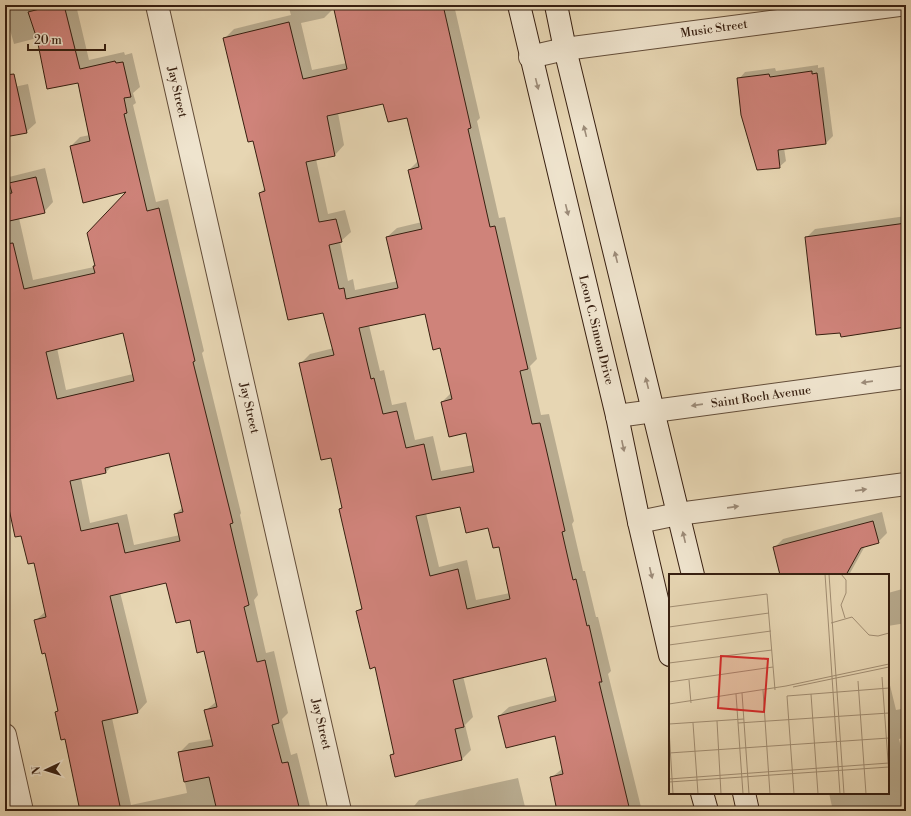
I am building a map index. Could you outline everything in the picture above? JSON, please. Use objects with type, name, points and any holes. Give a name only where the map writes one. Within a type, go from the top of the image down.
[{"type":"street","name":"Jay Street","points":[[157,5],[340,811]]},
{"type":"street","name":"Leon C. Simon Drive","points":[[519,5],[530,57],[617,416],[639,522],[669,651]]},
{"type":"street","points":[[556,5],[565,49],[693,574]]},
{"type":"street","name":"Music Street","points":[[530,57],[565,49],[899,5]]},
{"type":"street","name":"Saint Roch Avenue","points":[[617,416],[906,377]]},
{"type":"street","points":[[639,522],[678,514],[906,484]]},
{"type":"street","points":[[5,735],[22,811]]},
{"type":"street","points":[[702,794],[706,811]]},
{"type":"street","points":[[744,794],[748,811]]},
{"type":"building","points":[[55,5],[64,5],[80,69],[115,61],[116,63],[123,62],[131,97],[124,98],[127,113],[124,114],[147,211],[159,208],[195,361],[193,362],[233,523],[230,524],[249,605],[244,607],[257,662],[265,660],[279,723],[272,725],[282,763],[288,762],[300,811],[217,811],[209,777],[184,782],[178,752],[213,746],[204,710],[217,707],[204,651],[197,653],[190,620],[176,623],[166,583],[110,596],[138,713],[102,721],[121,811],[80,811],[65,739],[61,740],[55,712],[58,711],[45,653],[42,654],[34,620],[46,617],[34,563],[28,564],[21,536],[15,537],[5,490],[5,244],[13,243],[24,289],[95,273],[93,266],[95,266],[87,233],[126,192],[83,203],[70,146],[90,141],[78,83],[47,89],[37,39],[28,12]],"holes":[[[123,333],[134,381],[57,399],[46,352]],[[169,453],[183,512],[174,514],[180,541],[125,553],[118,523],[81,531],[70,481],[106,473],[105,468]]]},
{"type":"building","points":[[333,5],[443,5],[471,128],[468,129],[490,227],[495,226],[528,369],[520,371],[532,424],[540,423],[565,531],[562,532],[573,580],[576,579],[587,626],[589,625],[602,682],[599,682],[630,811],[557,811],[550,777],[563,774],[555,736],[506,748],[498,716],[556,701],[546,658],[453,680],[464,727],[455,729],[462,760],[395,777],[390,755],[394,754],[375,667],[370,669],[356,611],[362,609],[339,509],[342,508],[331,458],[321,460],[299,363],[334,355],[323,313],[288,320],[259,193],[265,191],[253,141],[248,142],[223,38],[289,22],[303,79],[347,69]],"holes":[[[383,104],[388,122],[407,118],[419,167],[408,170],[422,229],[386,237],[398,288],[346,299],[344,288],[339,289],[329,245],[342,242],[336,219],[319,222],[306,162],[335,156],[327,116]],[[425,314],[433,350],[440,348],[452,399],[441,402],[449,437],[466,433],[474,472],[432,480],[424,444],[406,448],[397,411],[383,414],[374,378],[371,379],[359,328]],[[460,507],[466,533],[488,528],[493,548],[499,547],[510,599],[467,609],[458,569],[430,576],[416,516]]]},
{"type":"building","points":[[812,71],[812,74],[817,73],[826,144],[778,150],[780,168],[757,170],[741,115],[737,78],[769,74],[770,77]]},
{"type":"building","points":[[14,74],[27,133],[5,137],[5,75]]},
{"type":"building","points":[[36,177],[45,213],[5,222],[5,194],[12,193],[9,183]]},
{"type":"building","points":[[906,223],[906,327],[841,337],[840,333],[816,335],[805,237]]},
{"type":"building","points":[[873,521],[879,543],[861,548],[847,574],[780,574],[773,547]]}]
